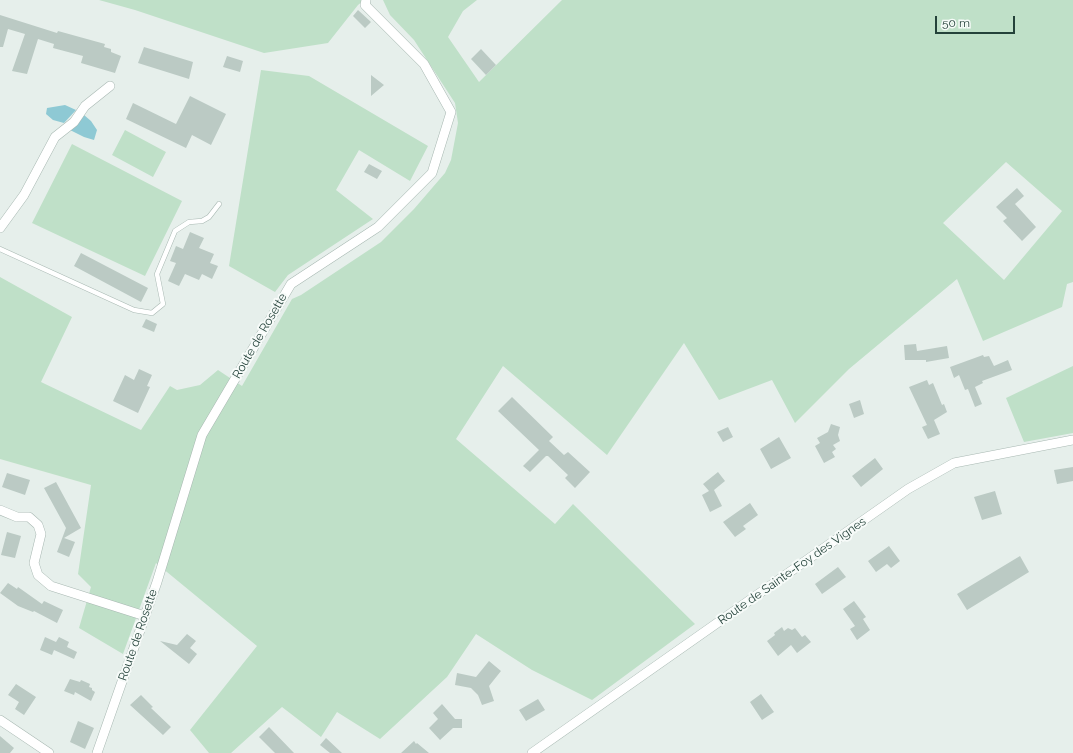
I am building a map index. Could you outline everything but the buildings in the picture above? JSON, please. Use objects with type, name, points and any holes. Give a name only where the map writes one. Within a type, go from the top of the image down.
[{"type":"street","name":"Route de Rosette","points":[[97,753],[157,582],[202,435],[291,284],[378,227],[432,173],[451,112],[424,64],[365,5],[366,0]]},
{"type":"street","points":[[0,228],[24,195],[55,137],[74,122],[85,106],[110,86]]},
{"type":"street","name":"Route de Sainte-Foy des Vignes","points":[[532,753],[908,489],[954,463],[1073,440]]},
{"type":"street","points":[[0,510],[17,517],[29,517],[38,525],[41,534],[34,563],[38,575],[52,586],[145,616]]},
{"type":"street","points":[[0,720],[50,753]]},
{"type":"lane","points":[[0,249],[134,310],[152,313],[163,304],[157,274],[175,231],[189,222],[202,221],[209,217],[219,204]]},
{"type":"green space","points":[[99,0],[364,0],[358,5],[328,43],[264,53],[135,10]]},
{"type":"green space","points":[[383,0],[477,0],[463,11],[448,37],[479,82],[562,0],[1073,0],[1073,282],[1067,284],[1062,307],[983,341],[957,279],[849,369],[795,423],[772,380],[719,400],[684,343],[607,455],[503,366],[456,439],[555,524],[573,504],[695,624],[592,700],[532,670],[476,634],[447,677],[380,739],[337,712],[321,737],[282,707],[231,753],[209,753],[190,730],[257,646],[156,563],[123,654],[79,628],[91,587],[78,574],[91,485],[0,459],[0,277],[72,317],[41,382],[141,430],[170,386],[177,390],[200,385],[218,370],[242,386],[292,299],[301,295],[381,242],[414,209],[445,173],[451,160],[458,123],[455,103],[414,40],[390,15]],"holes":[[[1006,162],[1062,211],[1004,280],[943,223]]]},
{"type":"green space","points":[[261,70],[309,76],[428,146],[410,181],[359,150],[336,190],[373,219],[288,275],[275,292],[229,266]]},
{"type":"green space","points":[[125,130],[166,152],[153,177],[112,155]]},
{"type":"green space","points":[[72,144],[182,201],[145,276],[32,223]]},
{"type":"green space","points":[[1073,366],[1073,433],[1024,442],[1006,398]]},
{"type":"water","points":[[65,105],[76,110],[64,123],[53,120],[46,114],[47,108]]},
{"type":"water","points":[[84,115],[91,121],[97,130],[94,140],[70,130]]}]
